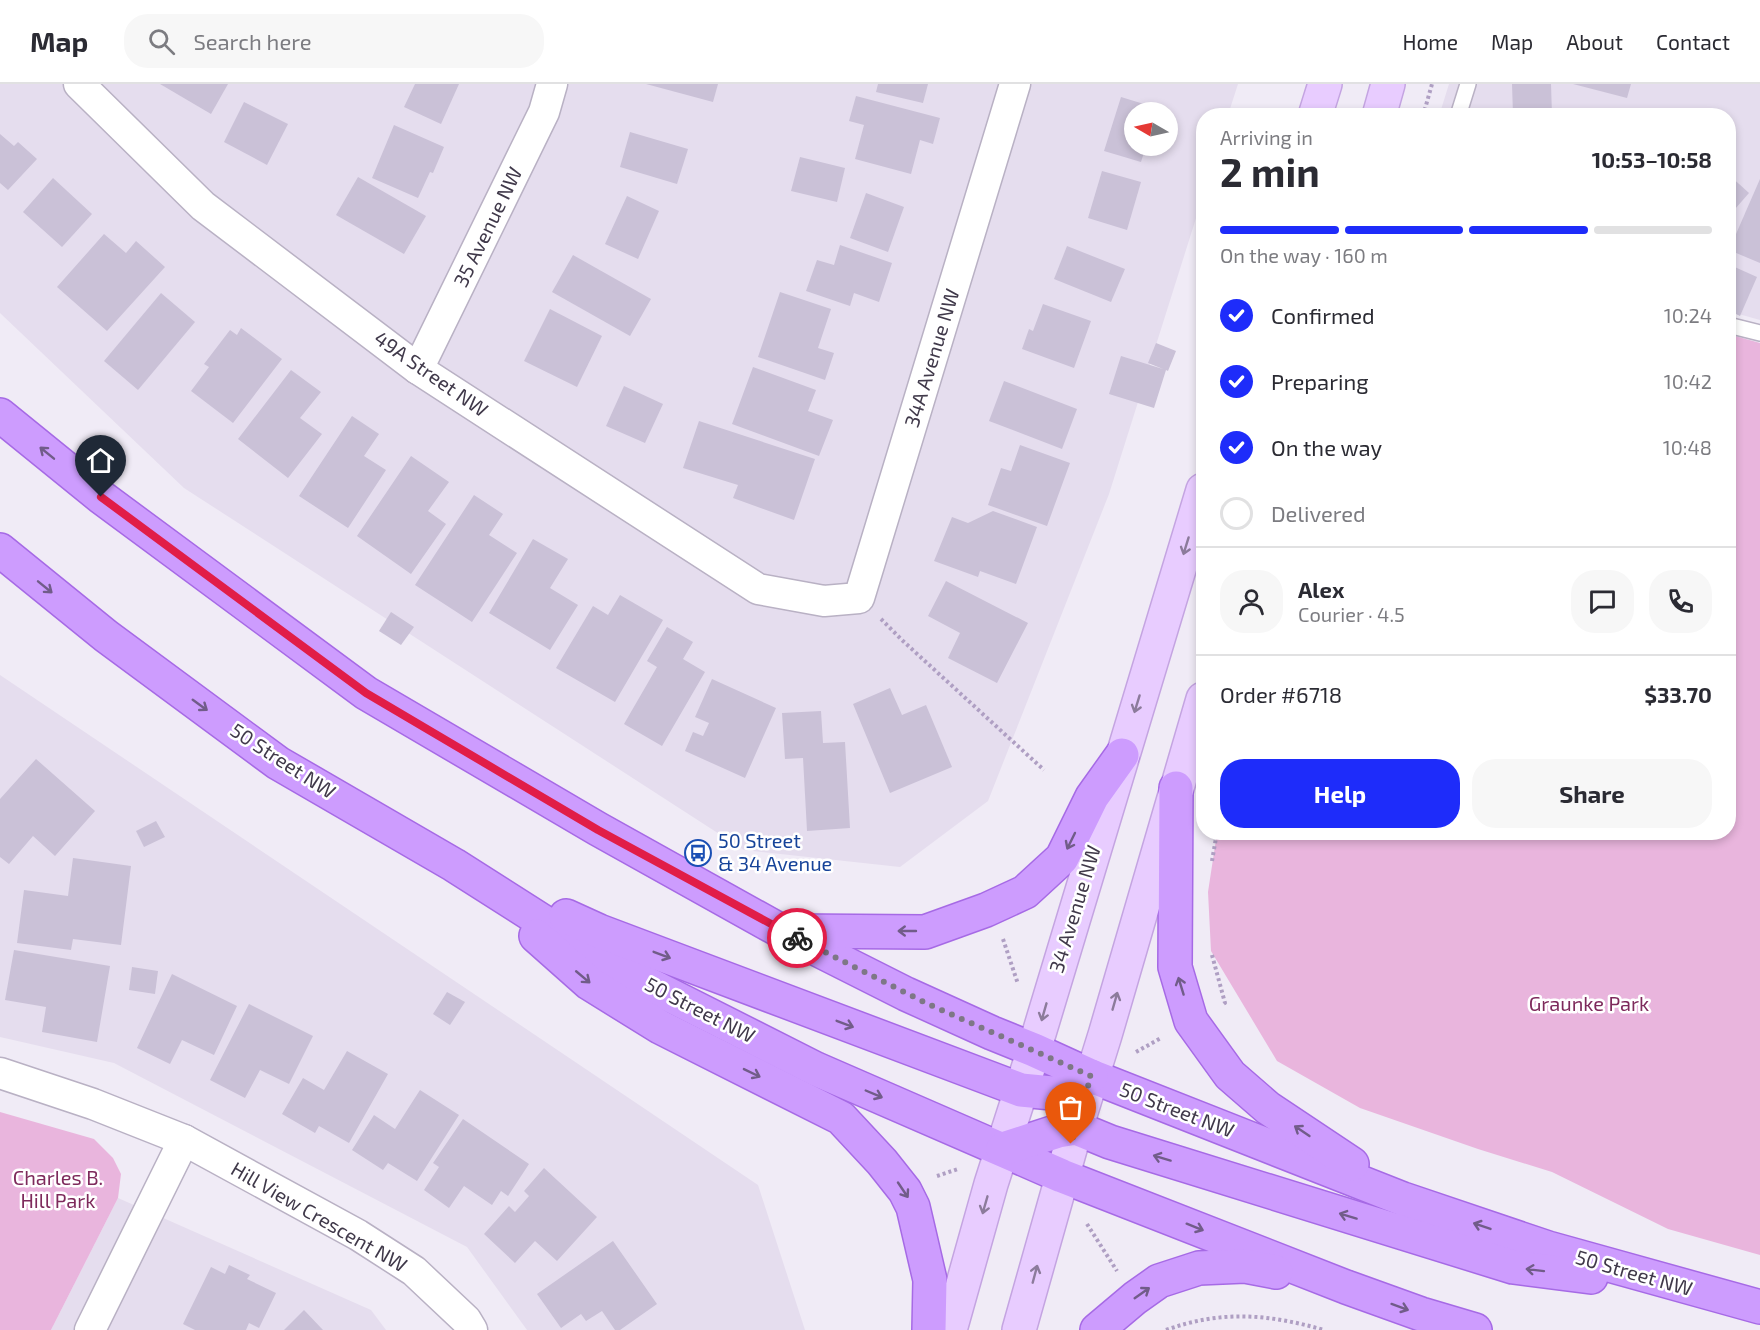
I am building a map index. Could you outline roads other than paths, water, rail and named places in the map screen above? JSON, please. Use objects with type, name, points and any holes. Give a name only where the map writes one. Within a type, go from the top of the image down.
[{"type":"main road","points":[[1317,108],[1324,84]]},
{"type":"main road","points":[[1381,108],[1388,84]]},
{"type":"main road","name":"50 Street NW","points":[[0,415],[101,497],[366,693],[598,830],[781,931],[917,999],[1091,1076],[1403,1199],[1548,1248],[1760,1307]]},
{"type":"main road","name":"34 Avenue NW","points":[[950,1330],[991,1184],[1034,1050],[1196,513]]},
{"type":"main road","name":"50 Street NW","points":[[0,550],[106,636],[278,762],[454,865],[567,938],[630,975],[816,1069],[1062,1176],[1346,1287],[1421,1314],[1475,1330]]},
{"type":"main road","points":[[1019,1330],[1091,1076],[1196,722]]},
{"type":"main road","points":[[781,931],[925,932],[986,910],[1025,892],[1062,858],[1092,797],[1122,755]]},
{"type":"main road","points":[[278,762],[527,929],[589,983],[660,1027],[842,1118],[882,1162],[905,1191],[913,1207],[930,1280],[929,1330]]},
{"type":"main road","points":[[1176,788],[1175,967],[1191,1021],[1230,1075],[1268,1108],[1403,1199]]},
{"type":"main road","points":[[454,865],[599,931],[1021,1090],[1052,1093],[1072,1090],[1091,1076]]},
{"type":"main road","points":[[1003,1149],[1058,1131],[1076,1128],[1110,1142],[1513,1267],[1697,1291]]},
{"type":"main road","points":[[1097,1330],[1159,1281],[1199,1268],[1245,1266],[1346,1287]]},
{"type":"street","name":"49A Street NW","points":[[79,84],[203,206],[418,369],[758,590],[824,601]]},
{"type":"street","name":"35 Avenue NW","points":[[418,369],[544,112],[552,84]]},
{"type":"street","name":"34A Avenue NW","points":[[824,601],[859,598],[1015,84]]},
{"type":"street","name":"Hill View Crescent NW","points":[[0,1073],[93,1104],[184,1140],[358,1235],[414,1271],[466,1320],[472,1330]]},
{"type":"street","points":[[90,1330],[184,1140]]},
{"type":"lane","points":[[1460,108],[1468,84]]},
{"type":"lane","points":[[1736,327],[1760,333]]},
{"type":"place","name":"50 Street & 34 Avenue","points":[[698,853]]},
{"type":"park label","name":"Graunke Park","points":[[1589,1004]]},
{"type":"park label","name":"Charles B. Hill Park","points":[[58,1190]]}]
